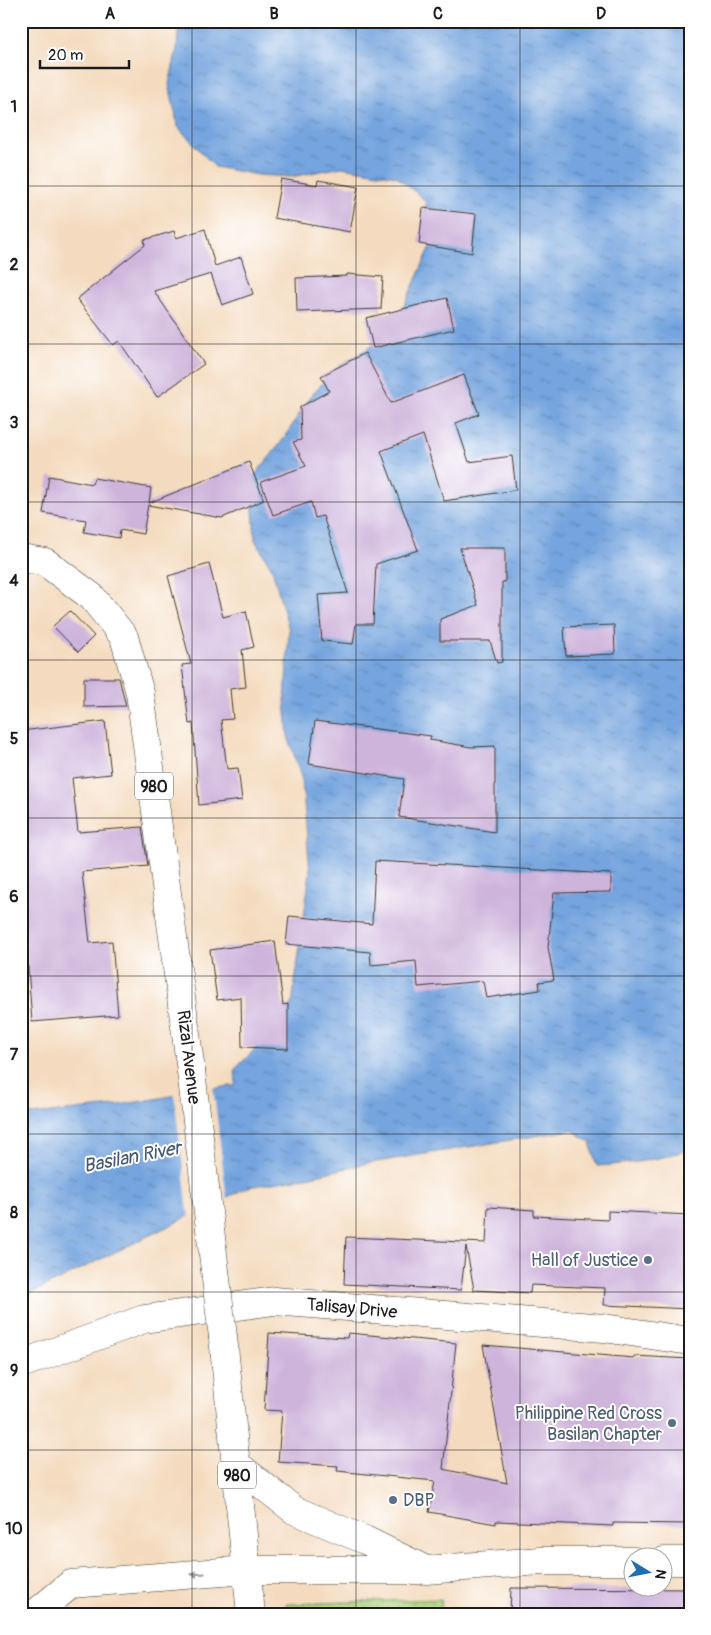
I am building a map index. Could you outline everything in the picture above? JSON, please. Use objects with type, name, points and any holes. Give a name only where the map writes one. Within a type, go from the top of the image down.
[{"type":"street","name":"Rizal Avenue","points":[[21,558],[45,562],[92,597],[124,637],[140,693],[191,1070],[223,1337],[251,1614]]},
{"type":"street","name":"Talisay Drive","points":[[21,1364],[144,1319],[274,1301],[604,1328],[690,1341]]},
{"type":"street","points":[[236,1464],[294,1510],[365,1540],[426,1570]]},
{"type":"street","points":[[36,1614],[71,1584],[247,1570],[426,1570],[540,1560],[624,1561]]},
{"type":"street","points":[[674,1561],[690,1562]]},
{"type":"green space","points":[[441,1599],[442,1614],[286,1614],[286,1604]]},
{"type":"water","name":"Basilan River","points":[[179,21],[690,21],[690,1149],[644,1161],[597,1166],[590,1142],[572,1130],[364,1164],[303,1178],[248,1187],[28,1295],[21,1294],[21,1116],[113,1106],[236,1085],[235,1069],[263,1041],[292,1004],[310,872],[302,780],[288,736],[285,700],[289,630],[272,569],[255,540],[251,480],[280,444],[311,396],[335,369],[370,347],[399,317],[431,246],[425,200],[396,176],[342,167],[291,177],[257,175],[215,167],[178,127],[169,84],[177,49]]},
{"type":"pier","points":[[213,1086],[227,1200],[189,1219],[174,1093]]},
{"type":"building","points":[[281,179],[317,185],[318,180],[358,187],[350,232],[274,218]]},
{"type":"building","points":[[423,208],[476,214],[472,253],[419,244]]},
{"type":"building","points":[[205,229],[215,266],[241,257],[253,294],[222,305],[211,274],[154,291],[204,364],[157,397],[119,341],[113,345],[77,299],[145,245],[144,240],[174,231],[176,238]]},
{"type":"building","points":[[347,274],[383,277],[381,309],[297,312],[296,278],[347,276]]},
{"type":"building","points":[[447,298],[454,329],[373,348],[366,318]]},
{"type":"building","points":[[365,353],[391,403],[464,375],[479,414],[456,423],[469,462],[512,456],[516,490],[444,501],[423,435],[381,451],[418,550],[376,564],[373,624],[356,624],[353,644],[322,641],[318,595],[348,593],[323,516],[315,518],[311,502],[273,515],[261,482],[306,466],[293,442],[301,440],[300,407],[329,391],[321,376]]},
{"type":"building","points":[[249,462],[264,500],[222,518],[148,505],[143,534],[120,530],[119,538],[84,532],[86,520],[43,513],[49,476],[92,484],[94,478],[151,488],[149,503]]},
{"type":"building","points":[[460,548],[505,548],[505,582],[502,582],[502,662],[497,663],[490,641],[440,641],[440,619],[478,605]]},
{"type":"building","points":[[209,564],[223,617],[246,611],[254,647],[242,650],[246,687],[230,689],[233,719],[221,720],[227,769],[238,768],[242,800],[199,805],[193,723],[189,724],[182,665],[191,664],[168,576]]},
{"type":"building","points":[[70,611],[94,636],[78,652],[53,626]]},
{"type":"building","points":[[614,625],[615,654],[566,656],[564,627]]},
{"type":"building","points":[[84,678],[119,678],[126,706],[84,707]]},
{"type":"building","points":[[105,721],[111,774],[72,778],[78,832],[142,827],[148,866],[82,872],[90,943],[112,941],[118,1015],[32,1022],[25,926],[21,927],[21,731]]},
{"type":"building","points":[[315,721],[431,736],[430,740],[471,747],[495,746],[495,832],[399,817],[404,779],[309,764]]},
{"type":"building","points":[[375,861],[611,874],[611,892],[554,893],[548,947],[554,980],[539,982],[540,990],[486,998],[483,981],[418,987],[416,961],[371,965],[370,952],[286,944],[289,916],[372,924]]},
{"type":"building","points":[[275,941],[283,1005],[288,1004],[288,1049],[242,1047],[241,997],[217,1000],[210,950]]},
{"type":"building","points":[[488,1207],[534,1210],[534,1216],[608,1220],[608,1211],[690,1215],[690,1309],[604,1305],[605,1288],[531,1285],[530,1293],[474,1290],[466,1246],[461,1290],[344,1284],[346,1237],[486,1243]]},
{"type":"building","points":[[269,1333],[347,1338],[348,1333],[456,1343],[443,1469],[507,1483],[483,1345],[634,1358],[634,1356],[690,1359],[690,1524],[613,1523],[613,1526],[496,1521],[496,1524],[429,1512],[435,1481],[337,1471],[338,1466],[278,1462],[282,1411],[264,1410]]},
{"type":"building","points":[[511,1588],[624,1589],[624,1598],[674,1598],[674,1589],[690,1589],[690,1614],[510,1614]]},
{"type":"place","name":"Hall of Justice","points":[[648,1260]]},
{"type":"place","name":"Philippine Red Cross Basilan Chapter","points":[[672,1423]]},
{"type":"place","name":"DBP","points":[[393,1500]]}]
